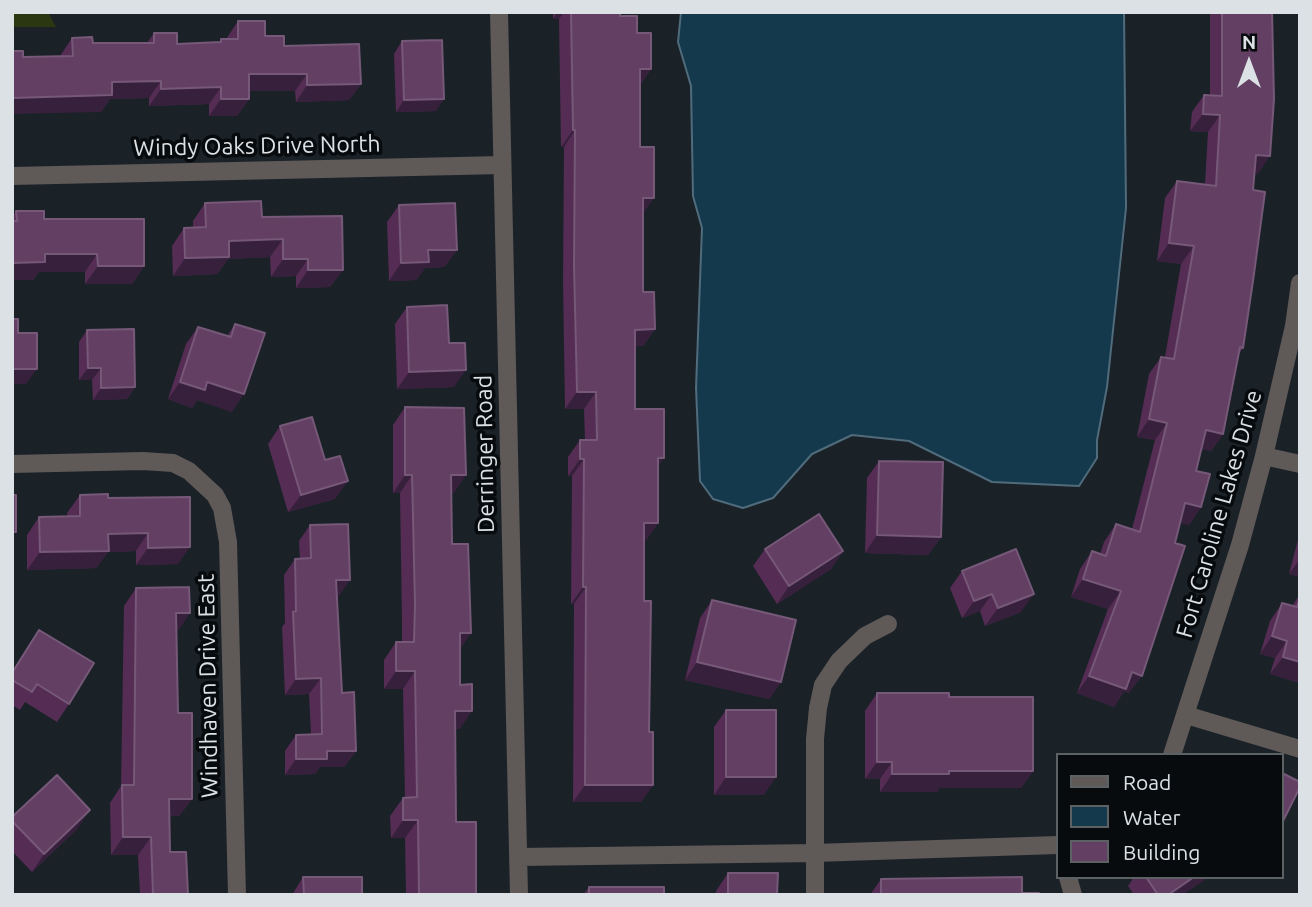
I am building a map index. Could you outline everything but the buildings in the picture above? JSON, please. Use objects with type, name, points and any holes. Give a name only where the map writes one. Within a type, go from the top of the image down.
[{"type":"street","name":"Derringer Road","points":[[499,12],[519,895]]},
{"type":"street","name":"Windy Oaks Drive North","points":[[12,176],[502,165]]},
{"type":"street","name":"Fort Caroline Lakes Drive","points":[[1173,753],[1240,545],[1294,326],[1300,282]]},
{"type":"street","points":[[1264,456],[1300,464]]},
{"type":"street","name":"Windhaven Drive East","points":[[12,464],[143,461],[173,463],[204,483],[222,508],[229,541],[237,895]]},
{"type":"street","points":[[814,895],[816,739],[823,685],[839,661],[865,636],[888,624]]},
{"type":"street","points":[[1186,715],[1300,749]]},
{"type":"street","points":[[519,857],[1056,846]]},
{"type":"green space","points":[[12,12],[48,12],[56,27],[12,27]]},
{"type":"water","points":[[681,12],[1124,12],[1126,208],[1097,458],[1079,486],[992,482],[909,441],[852,435],[812,454],[773,498],[743,508],[713,499],[700,481],[696,388],[702,228],[693,196],[691,86],[678,42]]}]
